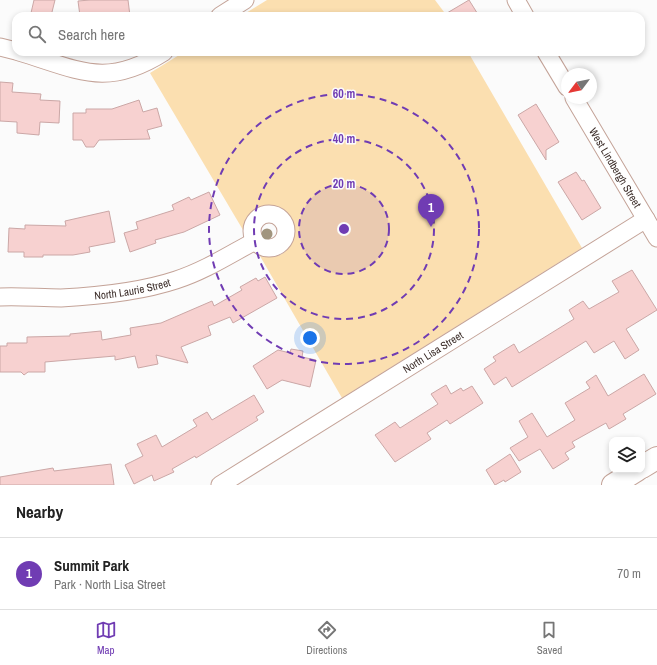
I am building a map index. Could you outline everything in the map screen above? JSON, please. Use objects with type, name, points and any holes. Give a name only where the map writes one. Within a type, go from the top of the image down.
[{"type":"main road","points":[[645,465],[657,458]]},
{"type":"main road","points":[[613,485],[632,473]]},
{"type":"street","points":[[226,12],[245,0]]},
{"type":"street","points":[[516,0],[523,12]]},
{"type":"street","points":[[0,47],[12,50]]},
{"type":"street","points":[[32,56],[88,73],[114,74],[142,65],[157,56]]},
{"type":"street","points":[[548,56],[561,77]]},
{"type":"street","name":"West Lindbergh Street","points":[[578,104],[657,238]]},
{"type":"street","name":"North Lisa Street","points":[[220,485],[646,219]]},
{"type":"street","name":"North Laurie Street","points":[[0,297],[78,297],[123,292],[156,285],[175,280],[198,271],[255,241]]},
{"type":"shaded area","points":[[267,0],[435,0],[444,12],[248,12]]},
{"type":"shaded area","points":[[178,56],[470,56],[582,248],[342,398],[260,256],[276,256],[282,254],[288,248],[294,236],[293,226],[288,217],[279,210],[269,207],[259,209],[249,216],[243,230],[150,73]]},
{"type":"building","points":[[34,0],[55,0],[52,12],[31,12]]},
{"type":"building","points":[[128,0],[130,12],[79,12],[78,1]]},
{"type":"building","points":[[469,0],[476,12],[449,12]]},
{"type":"building","points":[[0,82],[13,83],[12,92],[41,94],[40,100],[60,101],[59,123],[40,122],[39,135],[17,133],[17,122],[0,121]]},
{"type":"building","points":[[139,100],[143,112],[157,108],[162,126],[147,130],[150,139],[99,140],[94,147],[86,147],[82,140],[73,140],[73,113],[86,113],[86,109],[112,109]]},
{"type":"building","points":[[536,104],[559,142],[546,150],[546,160],[518,115]]},
{"type":"building","points":[[576,172],[582,181],[584,180],[601,208],[582,220],[558,182]]},
{"type":"building","points":[[209,192],[220,215],[184,232],[155,240],[156,243],[130,252],[124,233],[138,229],[136,222],[174,210],[172,205],[189,197],[191,200]]},
{"type":"building","points":[[109,211],[115,242],[89,247],[90,252],[73,255],[43,255],[43,257],[24,257],[24,252],[8,252],[9,228],[25,229],[25,225],[66,226],[65,221]]},
{"type":"building","points":[[632,270],[657,310],[626,329],[639,350],[625,359],[614,341],[594,353],[586,341],[512,387],[506,377],[494,385],[484,369],[496,361],[493,357],[514,344],[519,353],[574,319],[569,310],[583,301],[589,309],[619,292],[612,281]]},
{"type":"building","points":[[265,277],[277,298],[233,323],[230,317],[208,326],[211,335],[181,347],[188,363],[156,355],[158,364],[138,368],[135,356],[115,360],[115,356],[45,362],[45,372],[28,372],[24,375],[21,372],[0,372],[0,346],[7,346],[7,343],[27,343],[27,337],[70,336],[70,334],[101,331],[102,340],[131,335],[130,328],[161,323],[212,301],[214,306],[242,290],[240,287],[256,278],[258,281]]},
{"type":"building","points":[[291,349],[303,351],[302,357],[316,360],[310,387],[282,380],[267,389],[253,366],[278,350],[290,353]]},
{"type":"building","points":[[644,374],[656,394],[623,414],[626,419],[609,429],[606,423],[572,442],[575,447],[565,453],[569,459],[553,469],[540,449],[519,461],[510,448],[528,437],[519,421],[532,413],[547,437],[575,420],[565,403],[590,388],[586,382],[596,375],[608,396]]},
{"type":"building","points":[[446,385],[451,394],[461,388],[463,391],[472,386],[483,403],[450,424],[447,420],[427,433],[431,439],[395,462],[375,435],[395,422],[400,428],[438,404],[431,394]]},
{"type":"building","points":[[254,395],[264,412],[256,417],[258,420],[196,458],[195,456],[172,469],[174,472],[154,481],[152,475],[134,484],[125,465],[143,456],[137,444],[156,435],[162,447],[197,426],[193,420],[207,412],[212,420]]},
{"type":"building","points":[[510,454],[521,472],[505,482],[504,480],[495,485],[486,470]]},
{"type":"building","points":[[111,464],[114,485],[0,485],[0,477],[53,468],[54,471]]},
{"type":"place","name":"Summit Park","points":[[431,227]]}]
